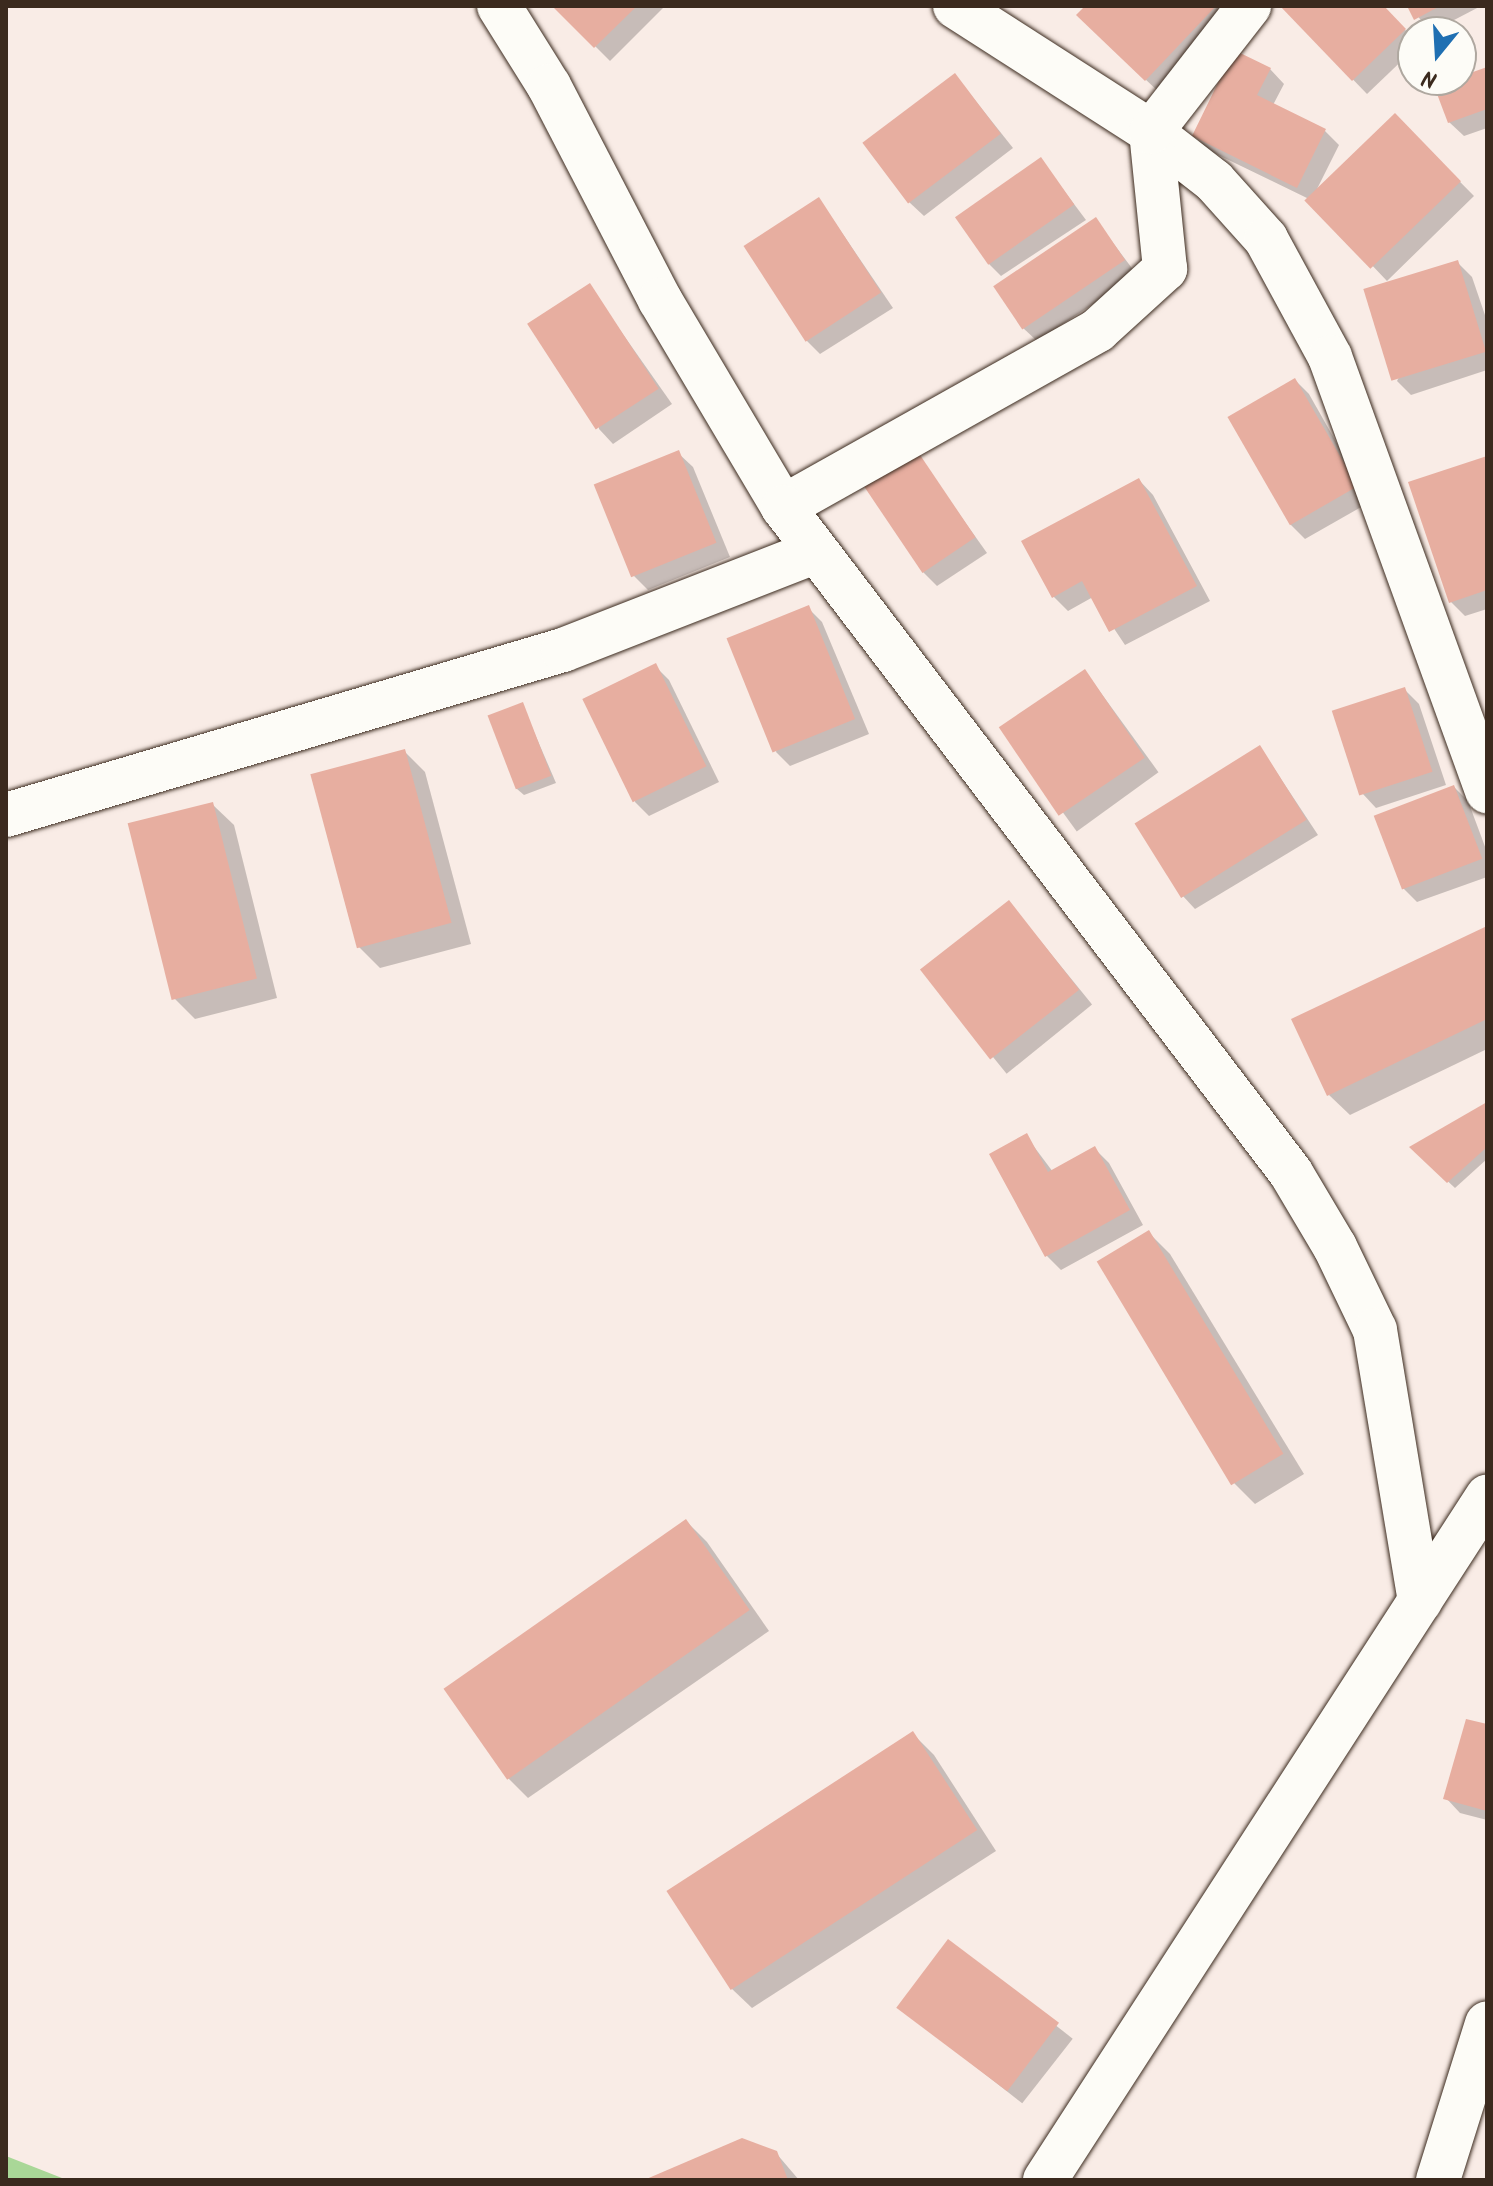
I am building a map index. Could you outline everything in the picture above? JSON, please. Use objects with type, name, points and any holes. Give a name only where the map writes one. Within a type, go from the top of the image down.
[{"type":"street","points":[[499,6],[549,86],[660,300],[783,507],[814,552],[1282,1160],[1328,1235],[1375,1330],[1420,1601]]},
{"type":"street","points":[[955,6],[1151,132],[1214,181],[1266,239],[1330,357],[1487,791]]},
{"type":"street","points":[[783,507],[1098,330],[1165,269],[1151,132],[1249,6]]},
{"type":"street","points":[[6,815],[563,650],[814,552]]},
{"type":"street","points":[[1045,2180],[1487,1497]]},
{"type":"street","points":[[1438,2180],[1487,2024]]},
{"type":"green space","points":[[6,2156],[67,2180],[6,2180]]},
{"type":"building","points":[[552,6],[637,6],[594,48]]},
{"type":"building","points":[[1085,6],[1216,6],[1145,81],[1076,15]]},
{"type":"building","points":[[1280,6],[1384,6],[1397,20],[1397,38],[1352,81]]},
{"type":"building","points":[[1407,6],[1440,6],[1421,16],[1412,16]]},
{"type":"building","points":[[1234,50],[1271,68],[1257,95],[1326,129],[1297,188],[1192,136]]},
{"type":"building","points":[[1487,67],[1487,109],[1448,123],[1438,96],[1477,96],[1477,71]]},
{"type":"building","points":[[955,73],[1001,134],[908,204],[862,143]]},
{"type":"building","points":[[1395,113],[1461,181],[1370,269],[1304,201]]},
{"type":"building","points":[[1041,157],[1074,205],[988,265],[955,217]]},
{"type":"building","points":[[819,197],[881,293],[806,342],[744,246]]},
{"type":"building","points":[[1096,217],[1125,260],[1022,329],[993,286]]},
{"type":"building","points":[[1458,260],[1486,352],[1391,381],[1363,289]]},
{"type":"building","points":[[590,283],[659,389],[596,430],[527,324]]},
{"type":"building","points":[[1295,378],[1358,486],[1290,525],[1227,417]]},
{"type":"building","points":[[914,446],[976,537],[922,573],[861,482]]},
{"type":"building","points":[[679,450],[716,543],[631,577],[594,484]]},
{"type":"building","points":[[1487,456],[1487,590],[1449,603],[1408,482]]},
{"type":"building","points":[[1139,478],[1197,586],[1109,632],[1082,581],[1052,598],[1021,541]]},
{"type":"building","points":[[809,605],[855,719],[773,752],[726,638]]},
{"type":"building","points":[[656,663],[706,766],[633,802],[582,699]]},
{"type":"building","points":[[1085,669],[1145,758],[1059,816],[999,727]]},
{"type":"building","points":[[1405,687],[1433,772],[1359,795],[1332,711]]},
{"type":"building","points":[[523,702],[551,776],[516,789],[488,716]]},
{"type":"building","points":[[1260,745],[1307,820],[1181,898],[1134,823]]},
{"type":"building","points":[[405,749],[452,923],[357,948],[310,774]]},
{"type":"building","points":[[1454,785],[1482,859],[1402,890],[1374,816]]},
{"type":"building","points":[[213,802],[257,979],[172,1000],[128,823]]},
{"type":"building","points":[[1009,900],[1079,990],[990,1059],[920,970]]},
{"type":"building","points":[[1487,926],[1487,1019],[1327,1096],[1291,1019]]},
{"type":"building","points":[[1487,1102],[1487,1147],[1447,1183],[1409,1147]]},
{"type":"building","points":[[1027,1133],[1048,1172],[1095,1146],[1130,1210],[1045,1257],[989,1154]]},
{"type":"building","points":[[1149,1230],[1283,1454],[1231,1485],[1097,1261]]},
{"type":"building","points":[[686,1519],[750,1610],[507,1780],[444,1689]]},
{"type":"building","points":[[1466,1719],[1487,1724],[1487,1811],[1443,1799]]},
{"type":"building","points":[[913,1731],[977,1830],[731,1990],[666,1891]]},
{"type":"building","points":[[948,1939],[1059,2023],[1007,2091],[896,2008]]},
{"type":"building","points":[[742,2138],[777,2151],[788,2180],[644,2180]]}]
